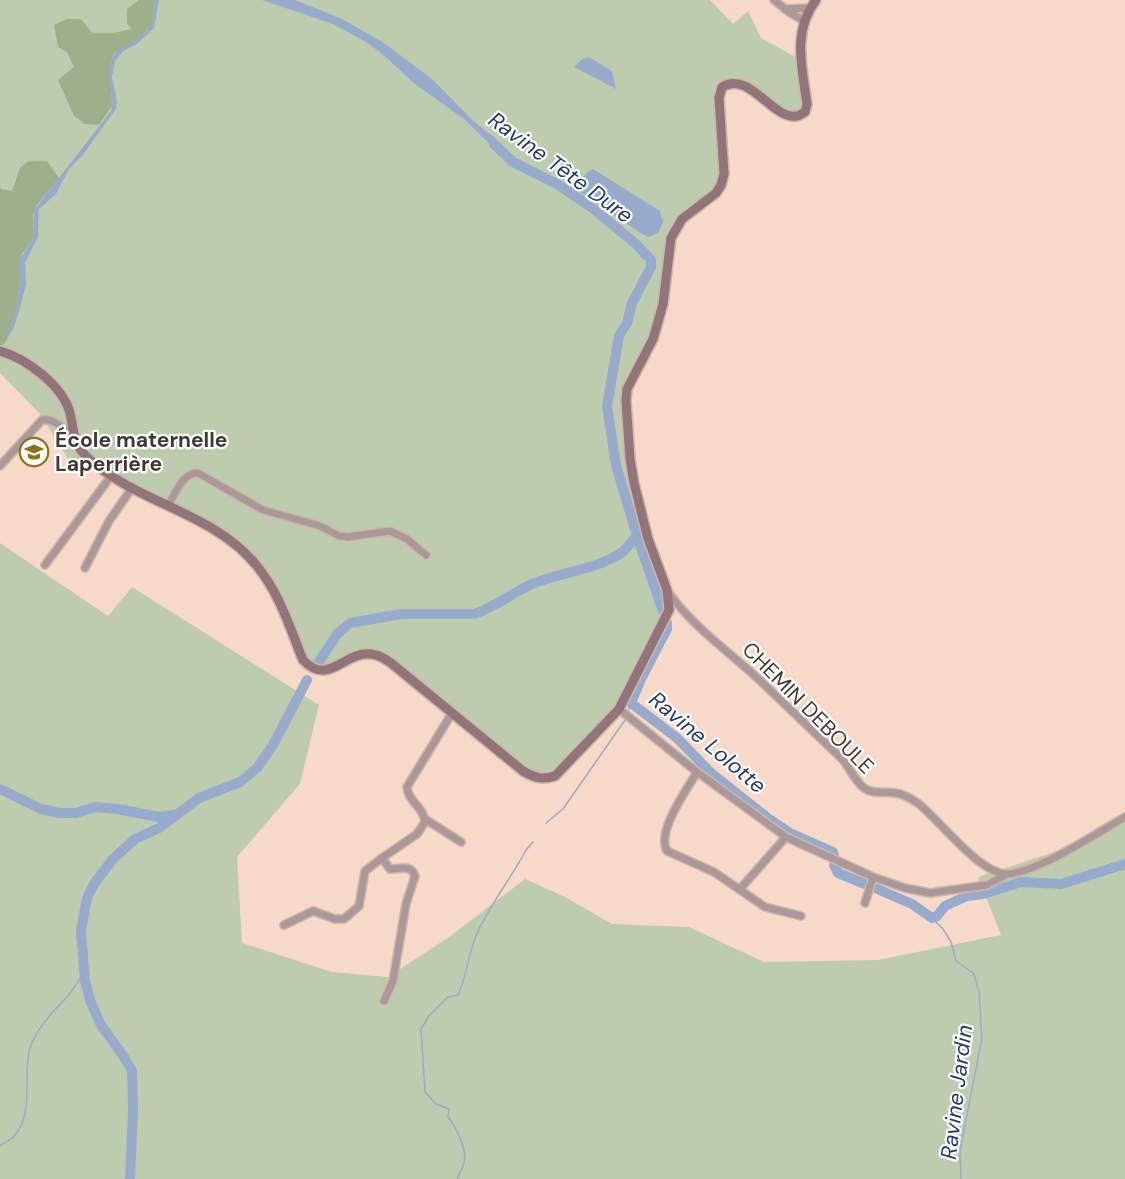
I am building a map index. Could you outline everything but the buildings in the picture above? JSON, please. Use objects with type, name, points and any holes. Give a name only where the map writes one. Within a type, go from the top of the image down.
[{"type":"street","points":[[774,0],[804,21]]},
{"type":"street","points":[[0,351],[13,355],[36,369],[54,388],[66,403],[70,412],[74,438],[78,447],[88,458],[111,476],[132,488],[218,532],[240,548],[258,566],[278,596],[303,660],[310,667],[319,671],[329,669],[361,654],[378,655],[396,667],[523,771],[535,778],[547,779],[555,776],[619,709],[670,606],[667,590],[641,517],[630,459],[626,401],[627,389],[652,339],[663,304],[671,238],[682,219],[716,193],[721,185],[724,174],[719,98],[722,87],[735,84],[753,90],[784,114],[796,116],[805,112],[807,104],[800,35],[804,21],[816,0]]},
{"type":"street","points":[[785,9],[810,8]]},
{"type":"street","points":[[0,466],[42,420],[48,419],[56,423],[74,438]]},
{"type":"street","points":[[168,506],[187,476],[198,473],[271,513],[320,526],[339,536],[390,531],[407,539],[426,555]]},
{"type":"street","points":[[45,566],[111,476]]},
{"type":"street","points":[[85,567],[109,521],[132,488]]},
{"type":"street","name":"CHEMIN DEBOULE","points":[[667,590],[684,614],[768,687],[843,761],[864,788],[872,792],[907,796],[934,817],[983,866],[995,872],[1007,874]]},
{"type":"street","points":[[619,709],[697,772],[786,837],[873,877],[905,888],[930,893],[987,885],[1007,874],[1030,868],[1052,858],[1125,817]]},
{"type":"street","points":[[452,713],[407,787],[410,798],[425,819],[461,842]]},
{"type":"street","points":[[697,772],[671,817],[666,831],[667,851],[704,867],[765,907],[801,916]]},
{"type":"street","points":[[284,925],[313,910],[335,919],[344,920],[359,906],[365,871],[417,834],[425,819]]},
{"type":"street","points":[[740,889],[786,837]]},
{"type":"street","points":[[382,858],[390,869],[406,867],[414,872],[415,876],[406,904],[393,981],[384,1001]]},
{"type":"street","points":[[865,903],[873,877]]},
{"type":"green space","points":[[0,0],[710,0],[733,24],[748,11],[761,38],[801,60],[807,104],[797,116],[743,87],[722,88],[721,185],[682,219],[671,238],[663,304],[627,389],[630,459],[670,606],[619,709],[555,776],[535,778],[396,667],[370,654],[329,669],[310,667],[277,596],[240,548],[132,488],[86,456],[74,468],[40,414],[0,373]]},
{"type":"green space","points":[[139,0],[155,0],[152,25],[139,39],[114,54],[110,62],[112,106],[99,125],[85,124],[74,116],[58,80],[74,67],[67,52],[58,47],[54,25],[67,19],[81,19],[92,33],[114,33],[132,29],[127,24],[127,9]]},
{"type":"green space","points":[[28,161],[47,161],[59,178],[36,206],[33,215],[34,238],[22,254],[20,264],[17,306],[6,341],[0,349],[0,186],[1,189],[12,191],[20,168]]},
{"type":"green space","points":[[0,543],[108,616],[132,587],[319,705],[300,784],[237,857],[242,943],[332,972],[388,977],[449,937],[525,879],[565,897],[612,924],[689,927],[764,962],[878,960],[1001,935],[978,877],[1088,841],[1125,822],[1125,1179],[0,1179]]},
{"type":"water","points":[[155,0],[159,0],[154,28],[137,44],[123,51],[115,61],[112,77],[117,102],[116,109],[82,156],[69,169],[56,194],[39,209],[38,237],[25,263],[26,284],[21,305],[14,327],[6,341],[17,306],[20,259],[34,238],[34,210],[111,111],[109,66],[111,60],[119,50],[141,37],[150,27]]},
{"type":"water","points":[[262,0],[295,0],[342,19],[384,43],[432,79],[472,120],[496,139],[503,154],[499,153],[464,119],[415,84],[366,42],[333,24]]},
{"type":"water","points":[[589,57],[612,71],[616,89],[574,67],[582,59]]},
{"type":"water","points":[[593,169],[660,211],[663,222],[658,233],[649,237],[642,234],[580,192],[578,186],[580,181]]},
{"type":"waterway","name":"Ravine Tête Dure","points":[[494,144],[513,162],[557,184],[591,207],[636,244],[651,260],[651,267],[632,303],[627,323],[619,336],[607,406],[616,465],[663,611]]},
{"type":"waterway","name":"Ravine Tête Dure","points":[[317,665],[337,634],[350,623],[401,614],[474,614],[532,584],[611,559],[623,551],[637,536]]},
{"type":"waterway","name":"Ravine Lolotte","points":[[667,623],[667,629],[631,703],[677,738],[711,773],[769,819],[790,833],[833,852],[834,855]]},
{"type":"waterway","name":"Ravine Tête Dure","points":[[130,1179],[132,1071],[101,1025],[91,1003],[85,981],[81,931],[87,898],[94,884],[112,860],[135,839],[159,828],[199,798],[240,782],[257,768],[273,745],[307,680]]},
{"type":"waterway","points":[[628,711],[631,703]]},
{"type":"waterway","points":[[546,823],[563,809],[625,720]]},
{"type":"waterway","points":[[0,789],[41,809],[59,813],[76,813],[95,807],[159,817],[173,815]]},
{"type":"waterway","points":[[457,1179],[464,1160],[463,1147],[448,1117],[449,1109],[436,1104],[425,1092],[421,1029],[429,1016],[448,997],[458,995],[473,943],[481,925],[533,842]]},
{"type":"waterway","name":"Ravine Lolotte","points":[[875,888],[912,904],[932,918],[937,916],[945,906],[967,896],[983,894],[1021,882],[1061,884],[1125,864]]},
{"type":"waterway","name":"Ravine Lolotte","points":[[834,865],[838,873],[865,884]]},
{"type":"waterway","name":"Ravine Jardin","points":[[932,918],[951,942],[956,961],[974,974],[979,992],[982,1038],[960,1151],[961,1179]]},
{"type":"waterway","points":[[0,1146],[14,1137],[25,1115],[28,1059],[33,1040],[84,973]]},
{"type":"place","name":"École maternelle Laperrière","points":[[34,452]]}]
